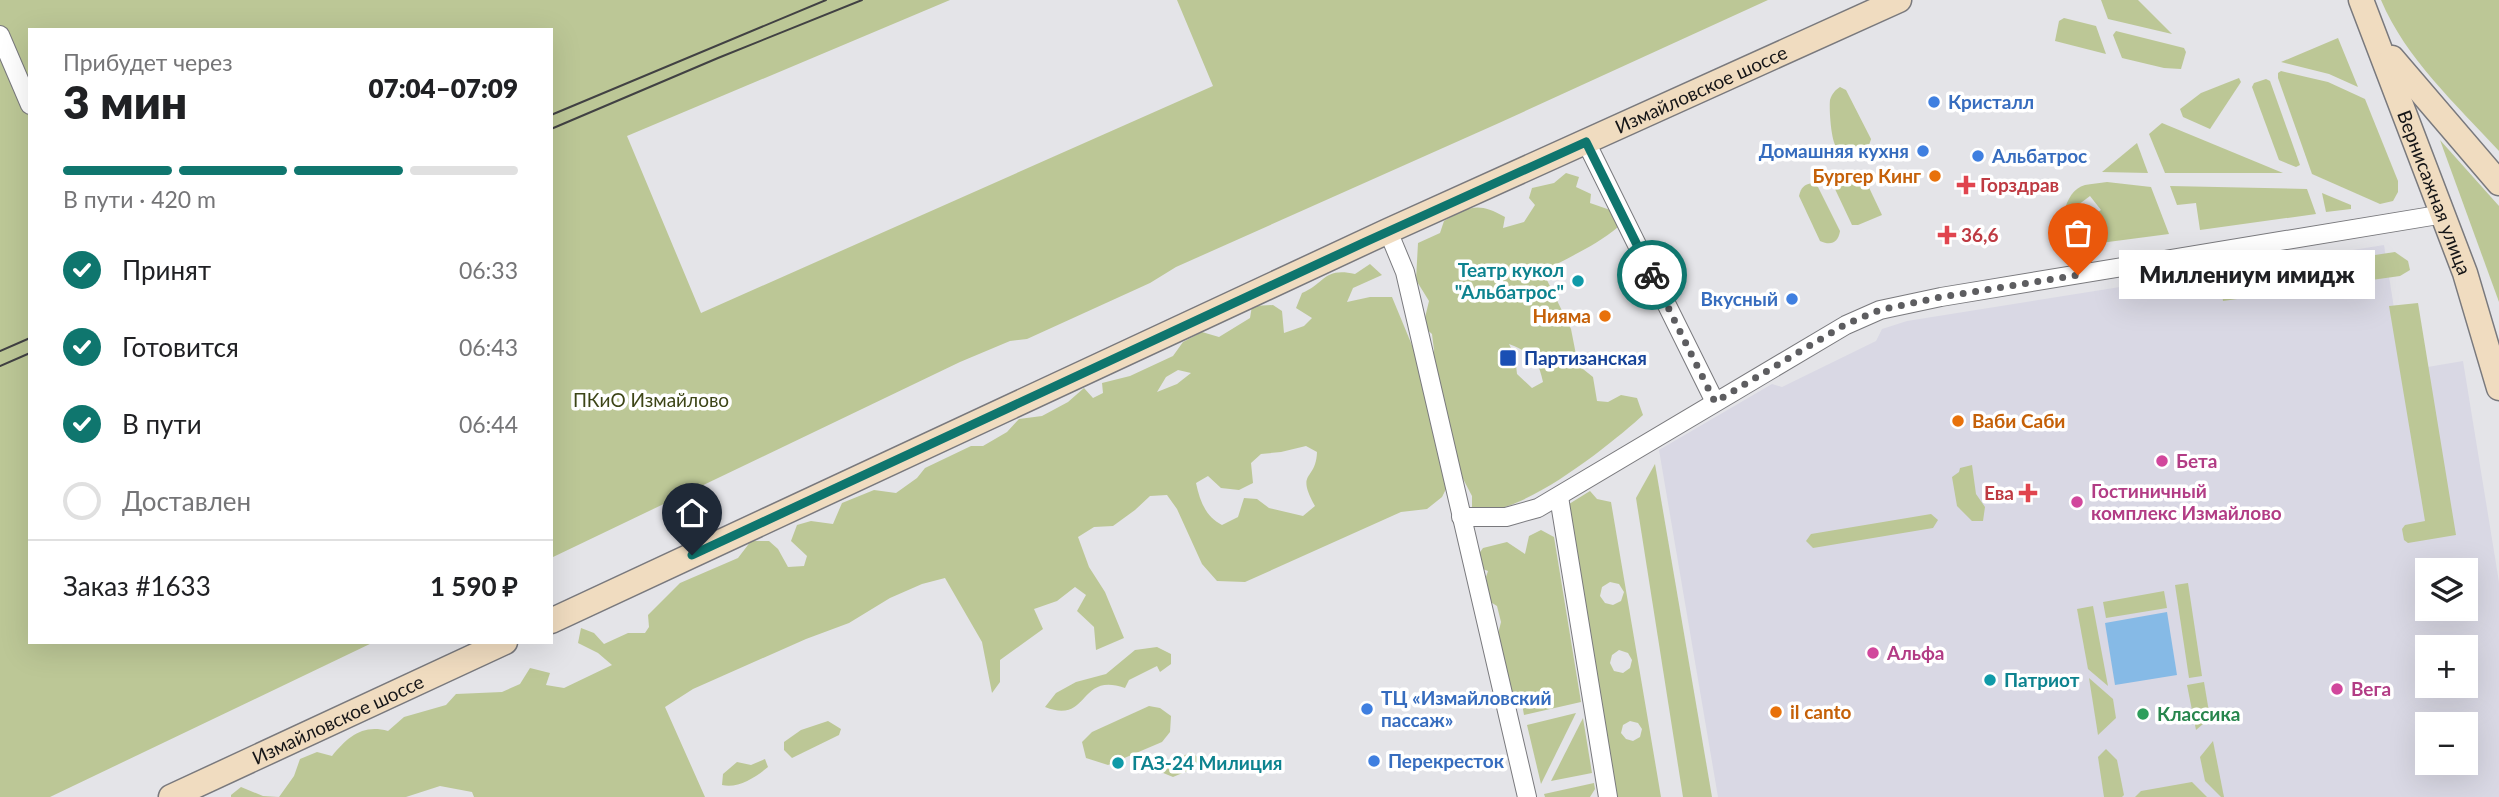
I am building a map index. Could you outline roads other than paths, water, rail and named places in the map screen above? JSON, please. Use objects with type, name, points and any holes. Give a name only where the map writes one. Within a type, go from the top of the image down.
[{"type":"main road","name":"Измайловское шоссе","points":[[553,620],[1388,231],[1899,0]]},
{"type":"main road","name":"Вернисажная улица","points":[[2361,0],[2444,214],[2499,388]]},
{"type":"main road","points":[[2378,41],[2499,183]]},
{"type":"main road","name":"Измайловское шоссе","points":[[171,797],[501,644]]},
{"type":"street","points":[[0,35],[28,100]]},
{"type":"street","points":[[1586,142],[1715,402]]},
{"type":"street","points":[[1461,517],[1506,517],[1521,514],[1559,497],[1846,324],[1880,310],[1941,297],[2444,214]]},
{"type":"street","points":[[1388,231],[1405,272],[1527,797]]},
{"type":"street","points":[[1559,497],[1608,797]]},
{"type":"water","points":[[2167,612],[2177,675],[2115,685],[2105,623]]},
{"type":"tram line","points":[[553,114],[826,0]]},
{"type":"tram line","points":[[553,128],[862,0]]},
{"type":"tram line","points":[[0,351],[28,339]]},
{"type":"tram line","points":[[0,366],[28,354]]},
{"type":"place","name":"Кристалл","points":[[1934,102]]},
{"type":"place","name":"Домашняя кухня","points":[[1923,151]]},
{"type":"place","name":"Альбатрос","points":[[1978,156]]},
{"type":"place","name":"Бургер Кинг","points":[[1935,176]]},
{"type":"place","name":"Горздрав","points":[[1966,185]]},
{"type":"place","name":"36,6","points":[[1947,235]]},
{"type":"place","name":"Миллениум имидж","points":[[2078,275]]},
{"type":"place","name":"Театр кукол \"Альбатрос\"","points":[[1578,281]]},
{"type":"place","name":"Вкусный","points":[[1792,299]]},
{"type":"place","name":"Нияма","points":[[1605,316]]},
{"type":"place","name":"Партизанская","points":[[1508,358]]},
{"type":"place","name":"Ваби Саби","points":[[1958,421]]},
{"type":"place","name":"Бета","points":[[2162,461]]},
{"type":"place","name":"Ева","points":[[2028,493]]},
{"type":"place","name":"Гостиничный комплекс Измайлово","points":[[2077,502]]},
{"type":"place","name":"Альфа","points":[[1873,653]]},
{"type":"place","name":"Патриот","points":[[1990,680]]},
{"type":"place","name":"Вега","points":[[2337,689]]},
{"type":"place","name":"ТЦ «Измайловский пассаж»","points":[[1367,709]]},
{"type":"place","name":"il canto","points":[[1776,712]]},
{"type":"place","name":"Классика","points":[[2143,714]]},
{"type":"place","name":"Перекресток","points":[[1374,761]]},
{"type":"place","name":"ГАЗ-24 Милиция","points":[[1118,763]]},
{"type":"park label","name":"ПКиО Измайлово","points":[[651,400]]}]
